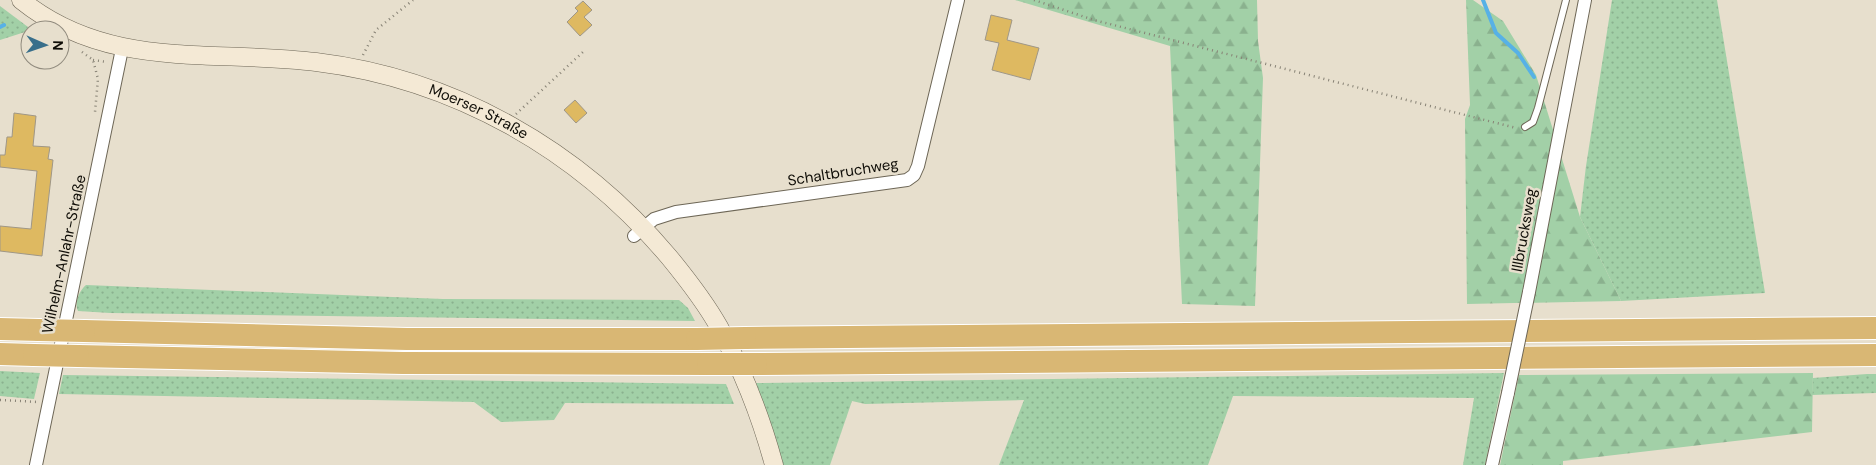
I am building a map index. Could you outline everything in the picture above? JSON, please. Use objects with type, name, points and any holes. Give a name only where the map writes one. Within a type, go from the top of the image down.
[{"type":"highway","points":[[0,328],[397,339],[697,339],[1876,328]]},
{"type":"highway","points":[[0,354],[403,363],[708,364],[1876,355]]},
{"type":"street","name":"Moerser Straße","points":[[21,0],[40,15],[121,56],[314,62],[356,68],[438,92],[506,123],[555,151],[609,193],[639,231],[691,284],[719,326],[748,386],[774,465]]},
{"type":"street","name":"Schaltbruchweg","points":[[639,231],[654,219],[676,212],[907,180],[914,175],[918,166],[958,0]]},
{"type":"street","name":"Illbrucksweg","points":[[1492,465],[1529,292],[1585,0]]},
{"type":"street","name":"Wilhelm-Anlahr-Straße","points":[[36,465],[44,402],[121,56]]},
{"type":"lane","points":[[1524,128],[1533,122],[1538,108],[1566,0]]},
{"type":"path","points":[[356,68],[376,30],[413,0]]},
{"type":"path","points":[[1034,0],[1094,20],[1524,128]]},
{"type":"path","points":[[80,51],[93,60],[98,79],[94,121]]},
{"type":"path","points":[[506,123],[583,52]]},
{"type":"path","points":[[93,60],[121,56]]},
{"type":"path","points":[[40,393],[44,402]]},
{"type":"path","points":[[0,400],[44,402]]},
{"type":"path","points":[[36,411],[44,402]]},
{"type":"green space","points":[[1015,0],[1257,0],[1258,41],[1263,78],[1255,306],[1182,304],[1170,46]]},
{"type":"green space","points":[[1466,0],[1473,0],[1503,21],[1536,75],[1580,217],[1621,301],[1467,304],[1465,119],[1470,105]]},
{"type":"green space","points":[[1612,0],[1717,0],[1765,293],[1621,301],[1580,217],[1586,166]]},
{"type":"green space","points":[[0,6],[20,21],[20,34],[0,40]]},
{"type":"green space","points":[[86,285],[443,299],[679,300],[688,308],[695,321],[78,311],[78,297]]},
{"type":"green space","points":[[0,371],[40,373],[34,399],[0,396]]},
{"type":"green space","points":[[1504,373],[1485,465],[1463,465],[1474,398],[1233,396],[1208,465],[999,465],[1024,400],[865,404],[852,401],[830,465],[783,465],[756,383]]},
{"type":"green space","points":[[1813,373],[1812,432],[1563,461],[1563,465],[1500,465],[1519,375]]},
{"type":"green space","points":[[1876,374],[1876,393],[1812,395],[1813,378]]},
{"type":"green space","points":[[63,375],[726,384],[734,404],[565,403],[554,420],[501,422],[474,402],[59,394]]},
{"type":"building","points":[[583,1],[592,10],[584,17],[592,25],[580,36],[567,22],[578,11],[575,8]]},
{"type":"building","points":[[991,15],[1012,20],[1007,40],[1039,48],[1030,80],[992,70],[999,43],[985,40]]},
{"type":"building","points":[[575,100],[587,113],[576,123],[564,110]]},
{"type":"building","points":[[14,113],[36,116],[33,146],[50,147],[48,159],[53,160],[42,256],[0,251],[0,226],[31,229],[37,171],[0,167],[0,155],[5,155],[7,137],[12,137]]},
{"type":"waterway","points":[[1483,0],[1496,33],[1518,53],[1534,77]]},
{"type":"waterway","points":[[0,27],[4,25]]}]
